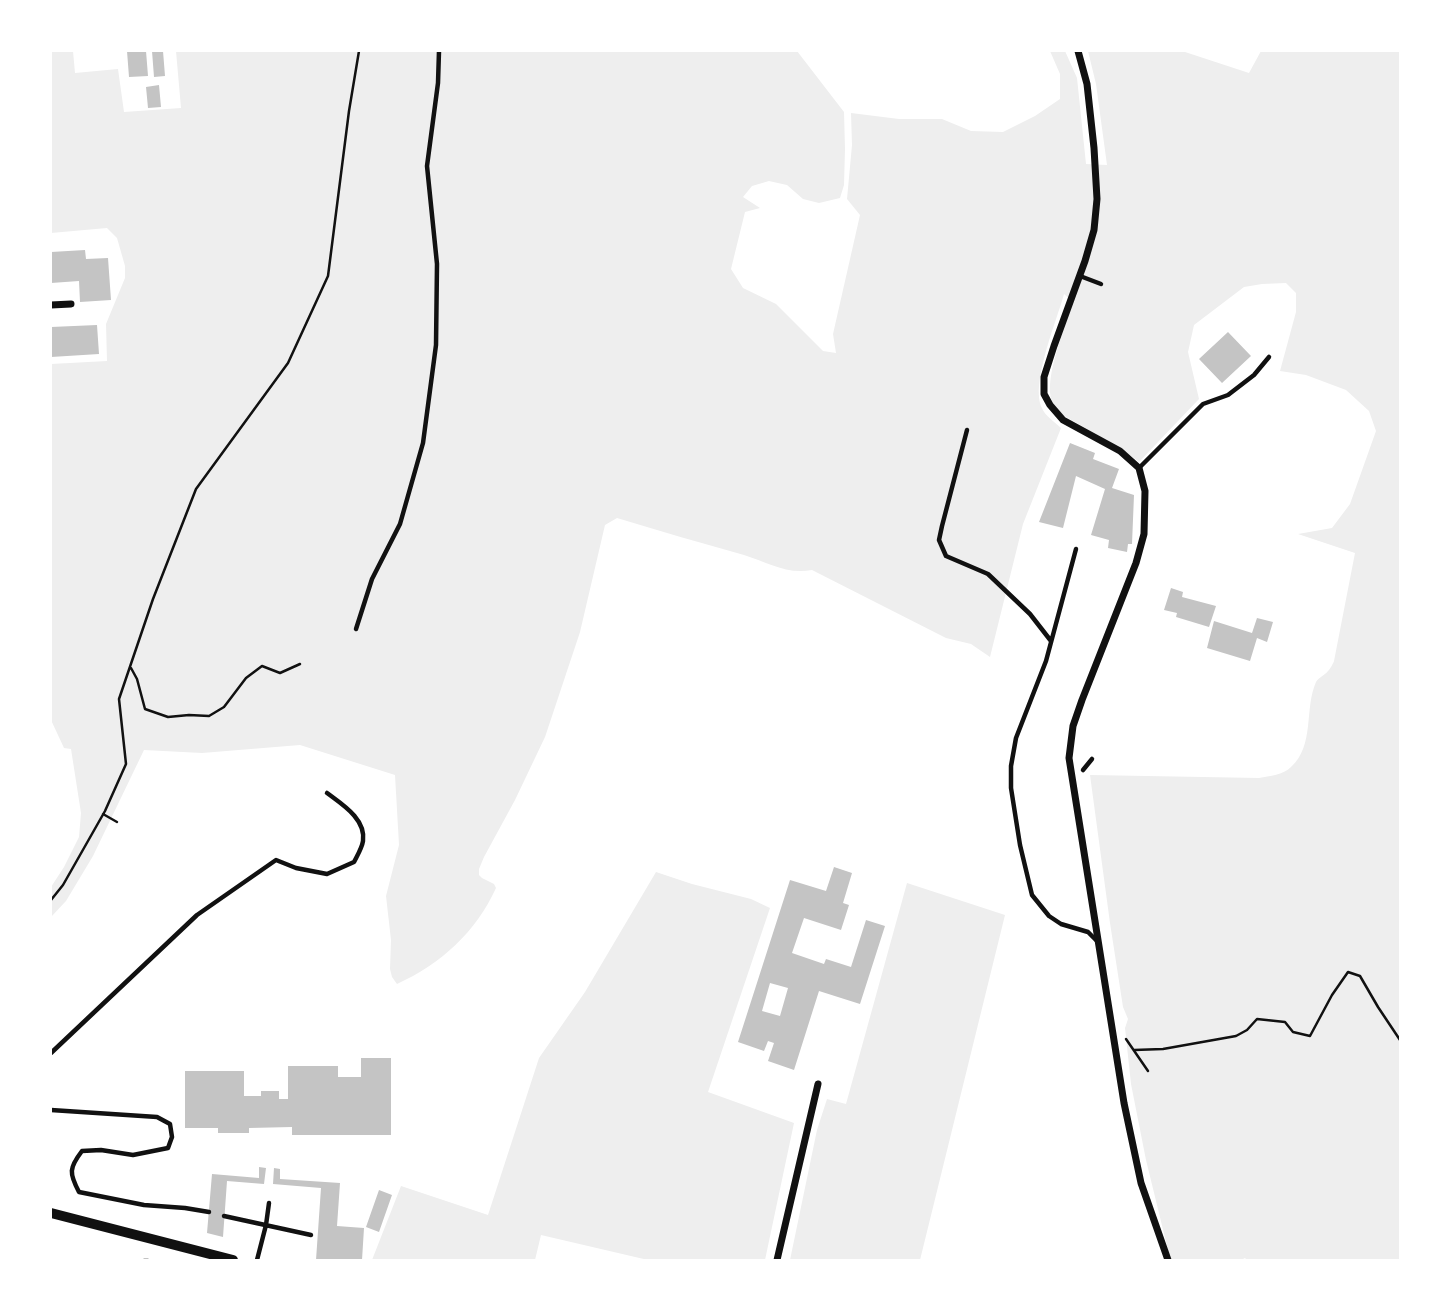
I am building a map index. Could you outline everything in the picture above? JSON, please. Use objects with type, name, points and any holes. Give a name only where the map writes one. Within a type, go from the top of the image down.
[{"type":"street","points":[[1078,51],[1087,84],[1094,148],[1097,199],[1094,230],[1044,377],[1044,394],[1063,420],[1120,451],[1139,468],[1145,492],[1144,534],[1136,563],[1082,699],[1073,726],[1069,758],[1124,1103],[1141,1183],[1168,1260]]},
{"type":"street","points":[[51,305],[71,304]]},
{"type":"street","points":[[777,1260],[818,1084]]},
{"type":"street","points":[[51,1213],[233,1260]]},
{"type":"lane","points":[[356,629],[372,579],[400,524],[423,443],[436,345],[437,264],[427,166],[438,83],[439,51]]},
{"type":"lane","points":[[1080,276],[1101,285]]},
{"type":"lane","points":[[1139,468],[1203,404],[1228,395],[1254,375],[1269,357]]},
{"type":"lane","points":[[967,430],[942,526],[939,540],[941,548],[946,556],[988,574],[1030,614],[1051,642]]},
{"type":"lane","points":[[1076,549],[1046,661],[1016,738],[1011,765],[1012,788],[1020,845],[1032,895],[1049,916],[1060,924],[1088,932],[1100,945]]},
{"type":"lane","points":[[1083,771],[1092,759]]},
{"type":"lane","points":[[51,1053],[197,915],[276,860],[296,868],[327,874],[354,862],[363,841],[360,824],[347,807],[327,793]]},
{"type":"lane","points":[[51,1110],[156,1117],[170,1124],[172,1137],[168,1149],[132,1155],[101,1150],[82,1151],[71,1165],[72,1179],[79,1192],[144,1205],[209,1212]]},
{"type":"lane","points":[[257,1260],[269,1203]]},
{"type":"lane","points":[[224,1216],[311,1235]]},
{"type":"path","points":[[51,900],[63,885],[103,814],[126,764],[119,699],[153,599],[196,489],[288,363],[328,276],[359,51]]},
{"type":"path","points":[[130,666],[137,679],[145,709],[168,717],[209,716],[224,707],[246,678],[262,666],[280,673],[300,664]]},
{"type":"path","points":[[103,814],[117,822]]},
{"type":"path","points":[[1134,1050],[1163,1049],[1236,1037],[1257,1019],[1285,1022],[1293,1032],[1310,1036],[1348,972],[1360,976],[1400,1040]]},
{"type":"path","points":[[1112,1024],[1148,1071]]},
{"type":"shaded area","points":[[51,51],[73,51],[75,73],[118,69],[124,112],[181,108],[176,51],[797,51],[844,112],[844,185],[840,198],[819,203],[803,199],[787,185],[769,181],[752,186],[743,197],[760,208],[745,212],[731,269],[743,288],[776,304],[823,351],[836,353],[833,334],[860,215],[847,199],[852,145],[851,113],[899,119],[942,119],[971,131],[1003,132],[1035,116],[1060,99],[1060,74],[1050,51],[1065,51],[1077,78],[1086,164],[1107,165],[1096,84],[1088,51],[1182,51],[1249,73],[1261,51],[1400,51],[1400,1260],[1172,1260],[1146,1160],[1131,1084],[1125,1028],[1128,1019],[1123,1007],[1090,775],[1259,778],[1288,770],[1303,748],[1312,693],[1316,682],[1329,671],[1334,661],[1355,553],[1298,534],[1332,528],[1350,504],[1376,431],[1369,411],[1346,390],[1306,375],[1280,371],[1296,312],[1296,293],[1286,283],[1244,287],[1194,325],[1188,352],[1199,399],[1139,462],[1064,416],[1052,401],[1050,380],[1073,302],[1064,294],[1039,384],[1042,408],[1061,428],[1023,524],[990,657],[971,644],[946,638],[812,570],[794,571],[777,567],[617,518],[605,525],[580,632],[545,737],[479,869],[479,875],[496,888],[478,919],[456,945],[428,967],[397,984],[390,969],[391,940],[386,896],[399,845],[395,775],[300,745],[202,753],[144,750],[93,856],[66,901],[51,917],[51,887],[79,837],[81,813],[71,749],[64,748],[51,720],[51,364],[107,361],[106,324],[125,278],[125,266],[117,238],[107,228],[51,233]]},
{"type":"shaded area","points":[[656,872],[751,899],[770,908],[708,1092],[794,1123],[765,1260],[648,1260],[541,1235],[535,1260],[372,1260],[401,1186],[488,1215],[539,1058],[585,992]]},
{"type":"shaded area","points":[[907,883],[1005,915],[920,1260],[790,1260],[817,1130],[827,1099],[846,1104]]},
{"type":"building","points":[[127,51],[146,51],[148,76],[129,77]]},
{"type":"building","points":[[152,51],[163,51],[165,76],[154,77]]},
{"type":"building","points":[[159,85],[161,107],[148,108],[146,87]]},
{"type":"building","points":[[85,250],[86,259],[108,258],[111,300],[80,302],[79,281],[51,283],[51,252]]},
{"type":"building","points":[[97,325],[99,354],[51,357],[51,327]]},
{"type":"building","points":[[1228,332],[1251,356],[1222,383],[1199,359]]},
{"type":"building","points":[[1070,443],[1095,453],[1093,459],[1119,469],[1112,488],[1134,495],[1132,544],[1128,544],[1127,552],[1108,548],[1109,540],[1091,535],[1105,489],[1076,476],[1063,528],[1039,522]]},
{"type":"building","points":[[1171,588],[1183,592],[1182,597],[1216,606],[1209,627],[1176,617],[1177,613],[1164,610]]},
{"type":"building","points":[[1257,618],[1273,622],[1267,642],[1257,638],[1250,661],[1207,648],[1214,621],[1252,633]]},
{"type":"building","points":[[834,867],[852,873],[843,903],[849,905],[841,930],[804,918],[792,953],[824,964],[826,959],[851,967],[866,920],[885,926],[860,1004],[819,991],[794,1070],[768,1061],[774,1043],[768,1041],[764,1051],[738,1042],[790,880],[826,891]],"holes":[[[770,983],[788,988],[780,1016],[762,1011]]]},
{"type":"building","points":[[361,1058],[391,1058],[391,1135],[292,1135],[292,1127],[249,1128],[249,1133],[218,1133],[218,1128],[185,1128],[185,1071],[244,1071],[244,1096],[261,1096],[261,1091],[279,1091],[279,1099],[288,1099],[288,1066],[338,1066],[338,1077],[361,1077]]},
{"type":"building","points":[[259,1167],[266,1168],[264,1184],[227,1181],[223,1237],[207,1233],[212,1174],[259,1178]]},
{"type":"building","points":[[274,1168],[280,1169],[280,1179],[340,1183],[337,1226],[364,1228],[362,1260],[316,1260],[321,1188],[273,1184]]},
{"type":"building","points":[[379,1190],[392,1195],[379,1232],[366,1227]]}]
